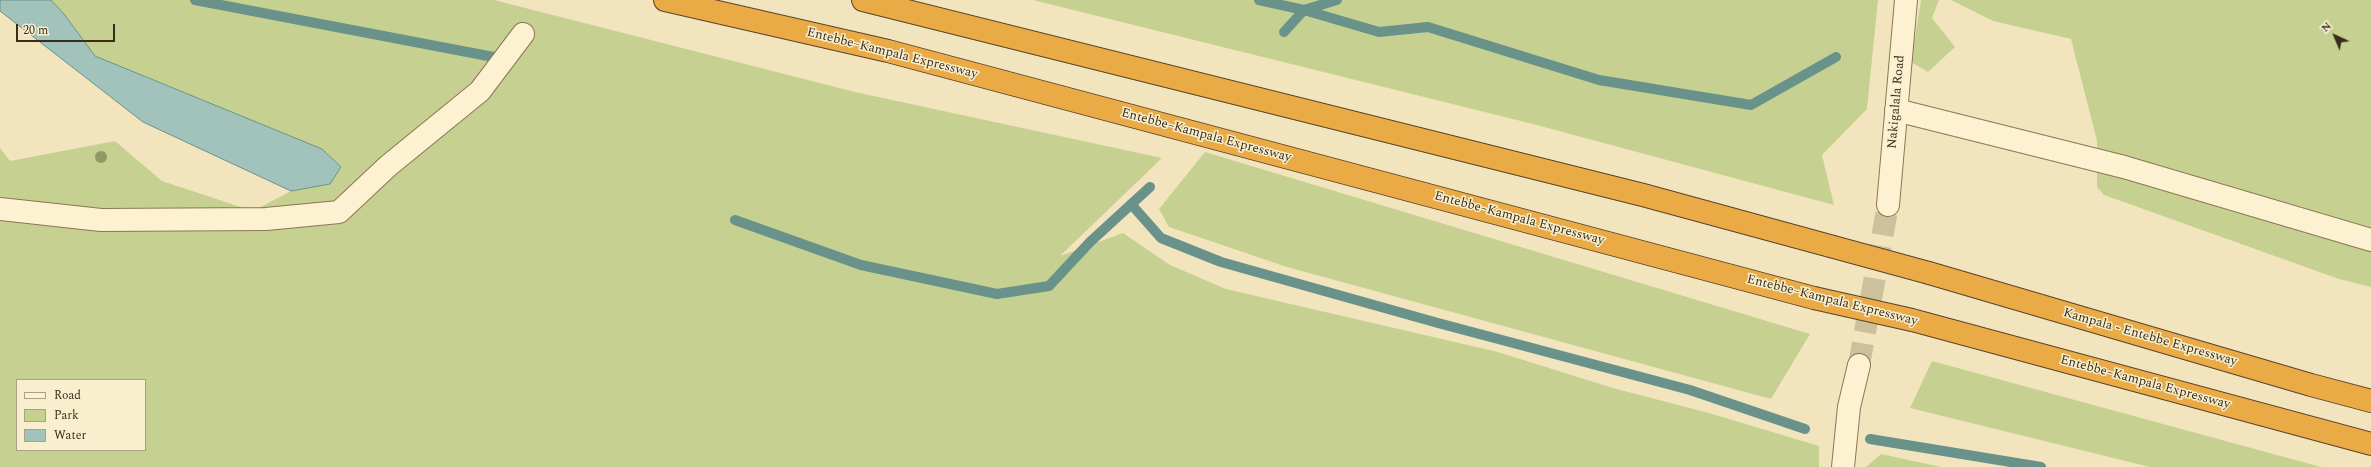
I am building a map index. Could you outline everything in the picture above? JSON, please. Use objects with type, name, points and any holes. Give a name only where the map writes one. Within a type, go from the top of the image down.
[{"type":"highway","name":"Entebbe–Kampala Expressway","points":[[665,0],[888,51],[1814,298],[1912,320],[2371,444]]},
{"type":"highway","name":"Kampala - Entebbe Expressway","points":[[863,0],[1621,189],[1929,273],[2303,383],[2371,401]]},
{"type":"street","name":"Nakigalala Road","points":[[1888,205],[1906,0]]},
{"type":"street","points":[[0,209],[101,220],[266,219],[339,212],[388,166],[480,91],[523,34]]},
{"type":"street","points":[[1896,110],[2124,167],[2371,240]]},
{"type":"street","points":[[1843,467],[1849,407],[1859,365]]},
{"type":"green space","points":[[51,0],[494,0],[855,92],[1162,158],[1060,256],[1123,233],[1170,265],[1226,289],[1498,352],[1613,388],[1709,413],[1819,446],[1819,467],[0,467],[0,148],[10,161],[115,141],[162,181],[253,211],[291,191],[330,184],[341,167],[322,149],[95,56],[64,14]]},
{"type":"green space","points":[[1033,0],[1878,0],[1867,109],[1822,155],[1834,205],[1533,124]]},
{"type":"green space","points":[[1921,0],[1939,0],[1932,18],[1955,47],[1928,72],[1911,62]]},
{"type":"green space","points":[[1951,0],[2371,0],[2371,287],[2339,279],[2104,195],[2097,187],[2097,141],[2071,39],[1993,21]]},
{"type":"green space","points":[[1205,152],[1810,334],[1771,399],[1287,267],[1169,227],[1159,209]]},
{"type":"green space","points":[[1932,361],[2321,467],[2150,467],[1910,408]]},
{"type":"green space","points":[[1881,454],[1941,467],[1866,467]]},
{"type":"water","points":[[0,0],[51,0],[64,14],[95,56],[322,149],[341,167],[330,184],[291,191],[143,122],[0,11]]},
{"type":"waterway","points":[[195,0],[504,59]]},
{"type":"waterway","points":[[1259,0],[1304,10],[1379,32],[1428,27],[1599,80],[1751,105],[1836,57]]},
{"type":"waterway","points":[[1284,32],[1304,10],[1337,0]]},
{"type":"waterway","points":[[735,220],[861,265],[997,294],[1049,286],[1090,242],[1150,187]]},
{"type":"waterway","points":[[1131,204],[1161,238],[1221,262],[1438,323],[1690,390],[1805,429]]},
{"type":"waterway","points":[[1870,439],[2041,467]]},
{"type":"tunnel","points":[[1859,365],[1888,205]]}]
